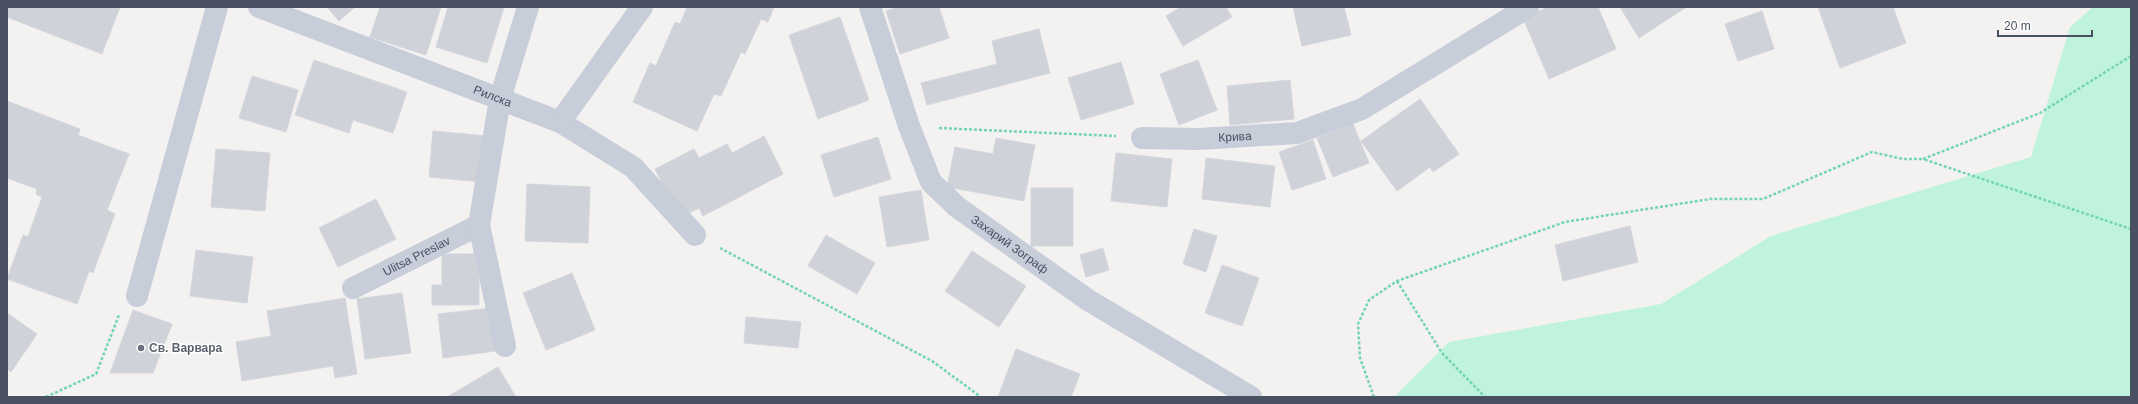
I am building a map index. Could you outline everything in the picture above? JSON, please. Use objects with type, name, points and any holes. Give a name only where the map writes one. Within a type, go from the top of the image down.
[{"type":"street","points":[[137,296],[217,7]]},
{"type":"street","name":"Рилска","points":[[259,7],[560,122],[633,167],[695,235]]},
{"type":"street","points":[[505,346],[479,225],[500,98],[528,7]]},
{"type":"street","points":[[560,122],[642,7]]},
{"type":"street","name":"Захарий Зограф","points":[[870,7],[909,126],[931,182],[957,207],[1088,300],[1251,397]]},
{"type":"street","name":"Крива","points":[[1142,138],[1199,139],[1296,133],[1362,109],[1528,7]]},
{"type":"street","name":"Ulitsa Preslav","points":[[353,288],[479,225]]},
{"type":"path","points":[[1374,397],[1360,358],[1358,324],[1369,300],[1397,282],[1466,256],[1565,222],[1710,200],[1763,199],[1872,152],[1903,160],[1923,159],[2040,113],[2131,56]]},
{"type":"path","points":[[909,126],[1142,138]]},
{"type":"path","points":[[1923,159],[2131,229]]},
{"type":"path","points":[[695,235],[932,361],[981,397]]},
{"type":"path","points":[[1397,282],[1442,353],[1485,397]]},
{"type":"path","points":[[46,397],[96,374],[121,309],[137,296]]},
{"type":"green space","points":[[2093,7],[2131,7],[2131,397],[1394,397],[1449,342],[1661,304],[1771,236],[2031,157],[2070,27]]},
{"type":"building","points":[[7,7],[120,7],[102,54],[7,17]]},
{"type":"building","points":[[327,7],[355,7],[339,21]]},
{"type":"building","points":[[380,7],[441,7],[426,55],[370,37]]},
{"type":"building","points":[[448,7],[504,7],[487,63],[436,47]]},
{"type":"building","points":[[687,7],[774,7],[768,22],[761,19],[745,54],[741,52],[721,96],[714,94],[697,131],[633,102],[650,63],[656,66],[675,22],[680,24]]},
{"type":"building","points":[[898,7],[939,7],[949,38],[900,54],[886,11]]},
{"type":"building","points":[[1181,7],[1226,7],[1232,17],[1183,46],[1166,16]]},
{"type":"building","points":[[1293,7],[1344,7],[1351,35],[1302,46]]},
{"type":"building","points":[[1548,7],[1598,7],[1616,49],[1549,79],[1523,18]]},
{"type":"building","points":[[1620,7],[1684,7],[1685,8],[1639,38]]},
{"type":"building","points":[[1818,7],[1893,7],[1906,43],[1840,68]]},
{"type":"building","points":[[1762,11],[1774,49],[1738,61],[1725,24]]},
{"type":"building","points":[[840,17],[869,100],[818,119],[789,35]]},
{"type":"building","points":[[1039,29],[1050,73],[927,105],[921,83],[997,64],[992,41]]},
{"type":"building","points":[[314,60],[407,92],[393,133],[353,120],[349,133],[295,115]]},
{"type":"building","points":[[1198,60],[1217,110],[1179,125],[1160,74]]},
{"type":"building","points":[[1121,62],[1134,104],[1081,120],[1068,78]]},
{"type":"building","points":[[252,76],[298,90],[286,132],[239,118]]},
{"type":"building","points":[[1290,80],[1294,119],[1230,125],[1227,86]]},
{"type":"building","points":[[1420,99],[1459,154],[1433,172],[1430,167],[1397,191],[1361,141]]},
{"type":"building","points":[[7,101],[80,129],[78,135],[129,154],[107,210],[115,214],[93,273],[89,271],[77,304],[7,279],[23,235],[28,237],[42,197],[36,194],[37,189],[7,178]]},
{"type":"building","points":[[1353,124],[1369,163],[1333,177],[1317,138]]},
{"type":"building","points":[[433,131],[487,136],[482,182],[429,177]]},
{"type":"building","points":[[764,136],[783,174],[703,216],[699,208],[685,215],[676,197],[671,200],[655,169],[694,149],[699,158],[727,144],[732,153]]},
{"type":"building","points":[[878,137],[891,179],[834,197],[821,155]]},
{"type":"building","points":[[996,138],[1035,145],[1024,201],[947,187],[955,147],[993,154]]},
{"type":"building","points":[[1313,140],[1326,179],[1292,190],[1279,152]]},
{"type":"building","points":[[216,149],[270,153],[265,211],[211,207]]},
{"type":"building","points":[[1116,153],[1172,159],[1167,207],[1111,201]]},
{"type":"building","points":[[1206,158],[1275,166],[1270,207],[1202,199]]},
{"type":"building","points":[[527,184],[590,187],[588,243],[525,241]]},
{"type":"building","points":[[1031,188],[1073,188],[1073,246],[1031,246]]},
{"type":"building","points":[[921,190],[929,240],[887,247],[879,197]]},
{"type":"building","points":[[376,199],[396,239],[338,267],[319,228]]},
{"type":"building","points":[[1630,226],[1638,262],[1563,281],[1555,245]]},
{"type":"building","points":[[1194,229],[1217,236],[1206,272],[1183,264]]},
{"type":"building","points":[[826,235],[875,263],[857,294],[808,266]]},
{"type":"building","points":[[1103,248],[1109,270],[1086,277],[1080,255]]},
{"type":"building","points":[[196,250],[253,257],[247,303],[190,296]]},
{"type":"building","points":[[972,251],[1026,286],[999,327],[945,291]]},
{"type":"building","points":[[442,254],[479,254],[479,305],[432,305],[432,285],[442,285]]},
{"type":"building","points":[[1222,265],[1259,278],[1242,326],[1205,313]]},
{"type":"building","points":[[572,273],[595,330],[546,350],[523,293]]},
{"type":"building","points":[[402,293],[411,353],[365,359],[357,299]]},
{"type":"building","points":[[345,298],[357,374],[335,378],[333,366],[242,381],[236,342],[271,336],[267,311]]},
{"type":"building","points":[[491,308],[496,351],[443,358],[438,314]]},
{"type":"building","name":"Св. Варвара","points":[[133,310],[172,324],[153,373],[110,373]]},
{"type":"building","points":[[7,313],[37,334],[11,372],[7,369]]},
{"type":"building","points":[[746,317],[801,322],[798,348],[744,343]]},
{"type":"building","points":[[1016,349],[1080,374],[1071,397],[998,397]]},
{"type":"building","points":[[498,367],[516,397],[447,397]]},
{"type":"place","name":"Св. Варвара","points":[[141,348]]}]
